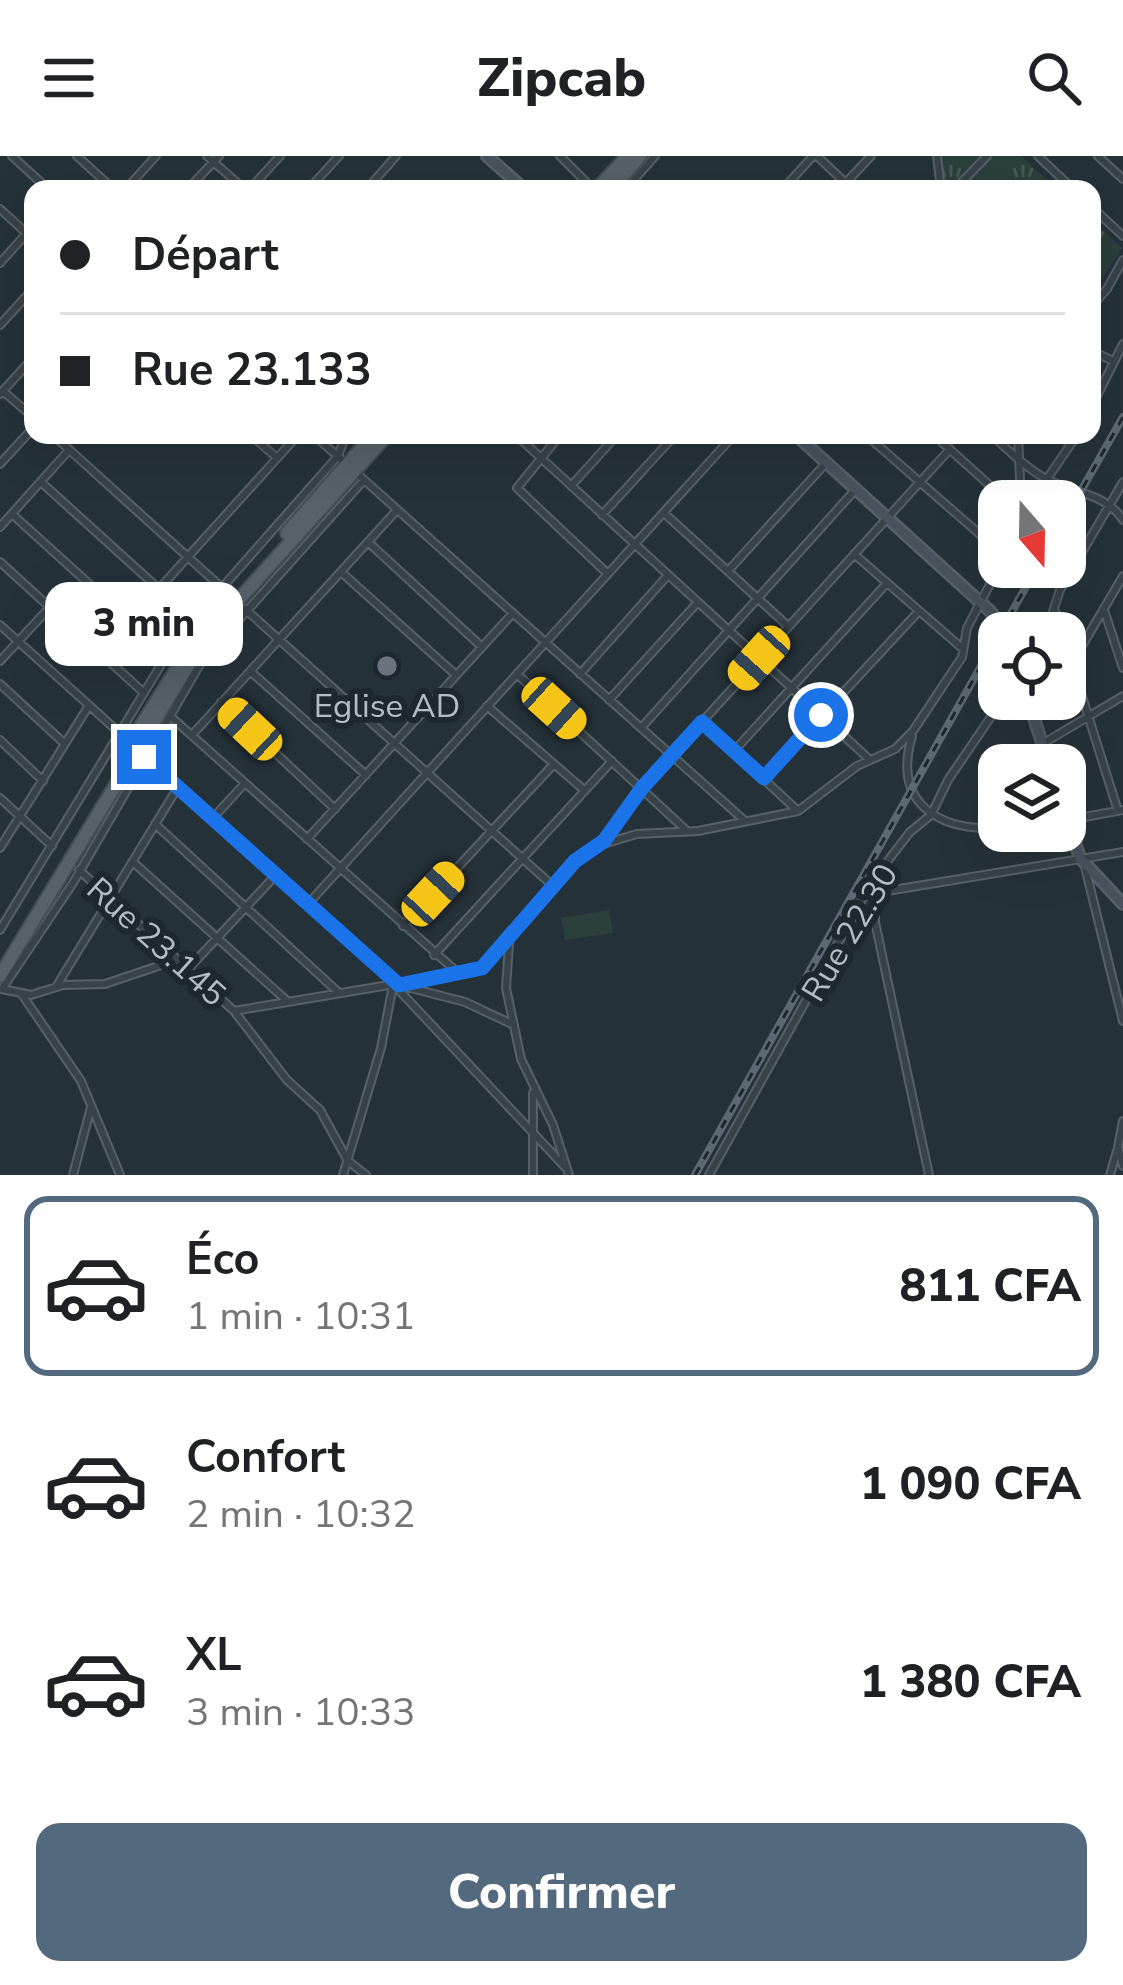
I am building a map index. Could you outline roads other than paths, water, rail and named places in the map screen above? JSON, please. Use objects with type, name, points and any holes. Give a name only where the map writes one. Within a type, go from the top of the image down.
[{"type":"main road","points":[[604,180],[628,156]]},
{"type":"main road","points":[[619,180],[640,156]]},
{"type":"main road","points":[[351,468],[367,444]]},
{"type":"main road","points":[[0,960],[212,615],[377,444]]},
{"type":"main road","points":[[1,985],[133,746]]},
{"type":"street","points":[[12,156],[38,180]]},
{"type":"street","points":[[77,156],[102,180]]},
{"type":"street","points":[[134,180],[156,156]]},
{"type":"street","points":[[256,180],[280,156]]},
{"type":"street","points":[[317,180],[339,156]]},
{"type":"street","points":[[375,180],[396,156]]},
{"type":"street","points":[[488,156],[514,180]]},
{"type":"street","points":[[560,156],[585,180]]},
{"type":"street","points":[[634,180],[655,156]]},
{"type":"street","points":[[792,180],[815,156],[839,180]]},
{"type":"street","points":[[852,180],[871,156]]},
{"type":"street","points":[[964,180],[987,156]]},
{"type":"street","points":[[1038,156],[1063,180]]},
{"type":"street","points":[[1098,156],[1123,178]]},
{"type":"street","points":[[213,158],[237,180]]},
{"type":"street","points":[[0,209],[24,231]]},
{"type":"street","points":[[1101,215],[1123,236]]},
{"type":"street","points":[[0,262],[24,241]]},
{"type":"street","points":[[1101,296],[1123,260]]},
{"type":"street","points":[[0,325],[24,300]]},
{"type":"street","points":[[1101,387],[1123,344]]},
{"type":"street","points":[[1101,355],[1113,361]]},
{"type":"street","points":[[1,391],[24,367]]},
{"type":"street","points":[[0,464],[24,438]]},
{"type":"street","points":[[63,444],[220,586]]},
{"type":"street","points":[[261,444],[277,458]]},
{"type":"street","points":[[100,653],[290,444]]},
{"type":"street","points":[[324,444],[745,821]]},
{"type":"street","points":[[0,930],[52,846],[133,746],[170,716],[202,661],[351,468],[347,444]]},
{"type":"street","points":[[525,444],[868,760]]},
{"type":"street","points":[[552,444],[518,490],[608,574]]},
{"type":"street","points":[[571,486],[609,444]]},
{"type":"street","points":[[602,514],[667,444]]},
{"type":"street","points":[[308,904],[722,444]]},
{"type":"street","points":[[806,444],[989,612]]},
{"type":"street","points":[[876,444],[978,534]]},
{"type":"street","points":[[944,444],[984,480]]},
{"type":"street","points":[[1002,444],[1048,480],[1071,444]]},
{"type":"street","points":[[1020,444],[1021,480]]},
{"type":"street","points":[[596,846],[671,755],[950,449]]},
{"type":"street","points":[[0,527],[69,450]]},
{"type":"street","points":[[728,571],[826,463]]},
{"type":"street","points":[[176,960],[112,982],[56,987],[38,994],[1,985],[80,871],[133,746],[143,692],[185,627],[220,586],[351,468]]},
{"type":"street","points":[[41,482],[159,589]]},
{"type":"street","points":[[1053,612],[1123,482]]},
{"type":"street","points":[[641,728],[856,490]]},
{"type":"street","points":[[1086,495],[1109,504],[1123,520]]},
{"type":"street","points":[[191,735],[397,510]]},
{"type":"street","points":[[664,513],[788,626]]},
{"type":"street","points":[[12,514],[130,621]]},
{"type":"street","points":[[368,542],[482,646]]},
{"type":"street","points":[[854,554],[963,649]]},
{"type":"street","points":[[0,562],[143,692]]},
{"type":"street","points":[[340,572],[456,676]]},
{"type":"street","points":[[580,674],[668,574]]},
{"type":"street","points":[[1086,640],[1123,575]]},
{"type":"street","points":[[734,752],[887,583]]},
{"type":"street","points":[[234,1011],[478,970],[586,851],[596,846],[637,834],[686,831],[799,811],[868,760],[896,748],[913,731],[960,661],[967,628],[989,588]]},
{"type":"street","points":[[609,700],[698,602]]},
{"type":"street","points":[[0,661],[50,607]]},
{"type":"street","points":[[1054,608],[1055,612]]},
{"type":"street","points":[[245,609],[553,886]]},
{"type":"street","points":[[1104,610],[1123,668]]},
{"type":"street","points":[[764,778],[920,611]]},
{"type":"street","points":[[307,839],[513,613]]},
{"type":"street","points":[[0,625],[395,985],[568,1172]]},
{"type":"street","points":[[250,671],[365,775]]},
{"type":"street","points":[[517,674],[686,831]]},
{"type":"street","points":[[0,684],[65,744]]},
{"type":"street","points":[[1035,720],[1042,744],[1123,696]]},
{"type":"street","points":[[221,703],[335,809]]},
{"type":"street","points":[[0,848],[88,706]]},
{"type":"street","points":[[487,706],[584,790]]},
{"type":"street","points":[[1086,709],[1120,810],[1086,815]]},
{"type":"street","points":[[170,716],[457,972]]},
{"type":"street","name":"Rue 22.30","points":[[710,1175],[865,894],[910,832],[931,815],[948,780],[989,720]]},
{"type":"street","points":[[702,722],[799,811]]},
{"type":"street","points":[[913,731],[909,779],[931,815],[964,829],[978,829]]},
{"type":"street","points":[[0,740],[43,781]]},
{"type":"street","points":[[434,955],[612,761]]},
{"type":"street","points":[[403,926],[554,764]]},
{"type":"street","points":[[213,818],[245,783]]},
{"type":"street","points":[[56,987],[178,787]]},
{"type":"street","points":[[0,798],[52,846]]},
{"type":"street","points":[[155,824],[340,993]]},
{"type":"street","points":[[1079,852],[1123,1021]]},
{"type":"street","points":[[865,894],[1123,852]]},
{"type":"street","points":[[1082,861],[1123,904]]},
{"type":"street","points":[[133,862],[288,1001]]},
{"type":"street","name":"Rue 23.145","points":[[80,871],[234,1011],[286,1080],[320,1110],[348,1161]]},
{"type":"street","points":[[187,969],[276,875]]},
{"type":"street","points":[[875,893],[875,922],[929,1175]]},
{"type":"street","points":[[512,937],[506,975],[514,1025],[568,1172]]},
{"type":"street","points":[[395,985],[465,1002],[514,1025]]},
{"type":"street","points":[[343,1175],[380,1054],[395,985]]},
{"type":"street","points":[[21,993],[81,1081],[120,1175]]},
{"type":"street","points":[[533,1175],[534,1089]]},
{"type":"street","points":[[73,1175],[91,1107]]},
{"type":"street","points":[[1110,1175],[1123,1121]]},
{"type":"street","points":[[1118,1147],[1123,1166]]},
{"type":"street","points":[[348,1161],[366,1175]]},
{"type":"railway","points":[[1086,482],[1123,417]]},
{"type":"railway","points":[[1012,612],[1025,588]]},
{"type":"railway","points":[[695,1175],[978,671]]},
{"type":"place","name":"Eglise AD","points":[[387,666]]}]
